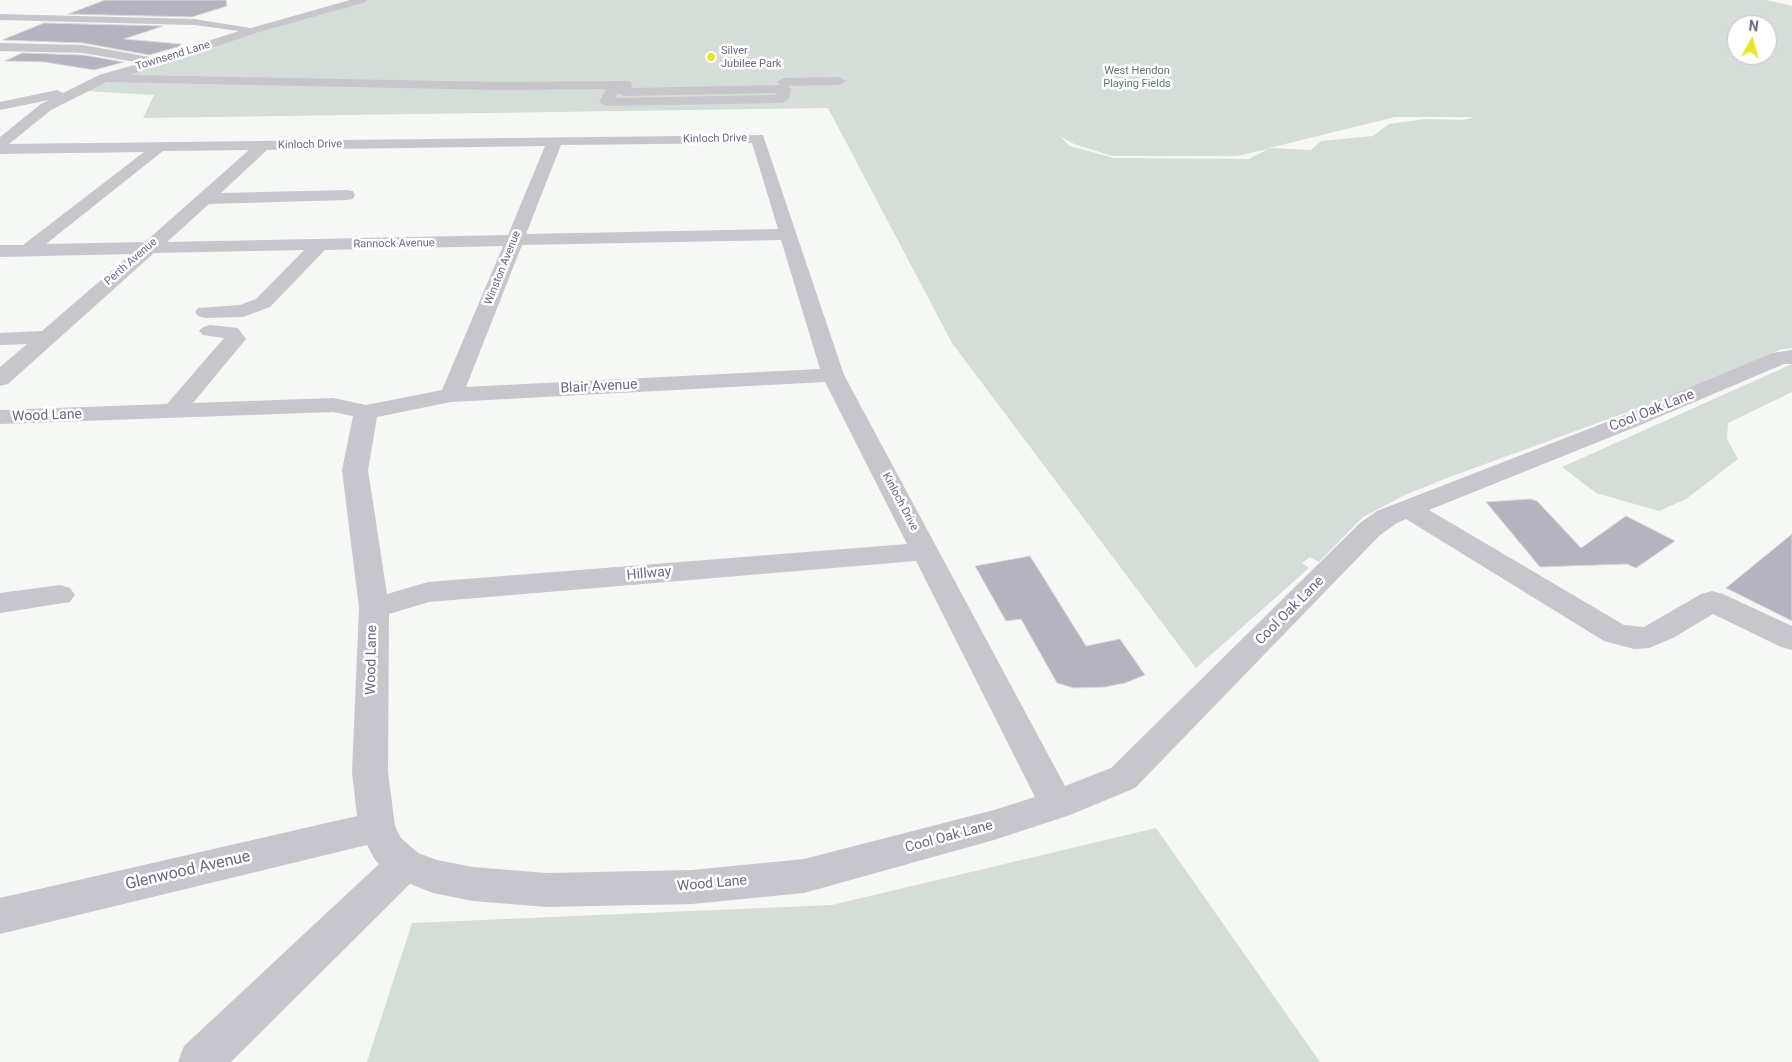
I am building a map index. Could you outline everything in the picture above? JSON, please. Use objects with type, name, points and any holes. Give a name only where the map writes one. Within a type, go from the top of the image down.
[{"type":"street","name":"Townsend Lane","points":[[0,144],[49,98],[72,92],[104,78],[155,61],[362,0]]},
{"type":"street","points":[[306,5],[325,10]]},
{"type":"street","points":[[0,17],[194,22],[255,30]]},
{"type":"street","points":[[0,47],[83,49],[155,61]]},
{"type":"street","points":[[104,78],[499,86],[620,85]]},
{"type":"street","points":[[620,85],[624,92],[784,86],[839,81]]},
{"type":"street","points":[[620,85],[606,102],[782,99],[784,86]]},
{"type":"street","points":[[4,105],[49,98]]},
{"type":"street","name":"Kinloch Drive","points":[[0,149],[758,138],[833,375],[1057,805]]},
{"type":"street","name":"Winston Avenue","points":[[451,395],[554,141]]},
{"type":"street","name":"Perth Avenue","points":[[0,379],[205,199],[262,146]]},
{"type":"street","points":[[28,250],[159,147]]},
{"type":"street","points":[[205,199],[348,195]]},
{"type":"street","name":"Rannock Avenue","points":[[0,251],[788,234]]},
{"type":"street","points":[[174,410],[235,339],[231,332],[207,321],[243,312],[263,303],[319,245]]},
{"type":"street","points":[[0,339],[46,337]]},
{"type":"street","name":"Cool Oak Lane","points":[[804,876],[994,825],[1057,805],[1123,778],[1370,529],[1387,517],[1630,421],[1780,358],[1792,357]]},
{"type":"street","name":"Blair Avenue","points":[[366,412],[451,395],[833,375]]},
{"type":"street","name":"Wood Lane","points":[[0,418],[333,405],[366,412],[355,470],[374,608],[370,772],[377,827],[388,849],[405,864],[433,876],[473,884],[547,890],[692,887],[804,876]]},
{"type":"street","points":[[1406,508],[1615,634],[1634,638],[1649,637],[1662,632],[1712,601],[1792,639]]},
{"type":"street","name":"Hillway","points":[[374,608],[428,592],[926,551]]},
{"type":"street","points":[[0,603],[60,595]]},
{"type":"street","name":"Glenwood Avenue","points":[[0,916],[377,827]]},
{"type":"street","points":[[200,1062],[405,864]]},
{"type":"green space","name":"West Hendon Playing Fields","points":[[367,0],[1766,0],[1792,6],[1792,348],[1782,349],[1677,394],[1447,478],[1405,495],[1363,517],[1319,562],[1310,557],[1302,563],[1309,568],[1196,668],[952,343],[828,108],[143,118],[154,95],[86,91],[148,66]],"holes":[[[1395,117],[1475,117],[1462,120],[1426,119],[1389,124],[1373,136],[1321,141],[1311,150],[1269,148]],[[1060,136],[1074,144],[1112,156],[1237,156],[1268,149],[1249,159],[1114,158],[1070,146]]]},
{"type":"green space","points":[[1792,364],[1792,392],[1728,423],[1727,439],[1738,459],[1686,499],[1659,511],[1596,493],[1562,467]]},
{"type":"green space","points":[[1156,828],[1320,1062],[367,1062],[412,923],[832,905]]},
{"type":"building","points":[[105,0],[226,0],[227,6],[192,17],[68,14]]},
{"type":"building","points":[[44,23],[163,26],[124,39],[181,44],[181,46],[149,55],[83,43],[2,40]]},
{"type":"building","points":[[22,53],[83,55],[124,62],[94,70],[45,62],[5,61]]},
{"type":"building","points":[[1530,499],[1537,501],[1581,548],[1626,516],[1675,541],[1636,568],[1627,564],[1540,567],[1486,502]]},
{"type":"building","points":[[1792,534],[1792,621],[1726,588]]},
{"type":"building","points":[[1030,556],[1086,646],[1120,639],[1145,675],[1125,683],[1105,687],[1074,688],[1057,683],[1021,619],[1006,621],[975,566]]},
{"type":"place","name":"Silver Jubilee Park","points":[[711,57]]}]
